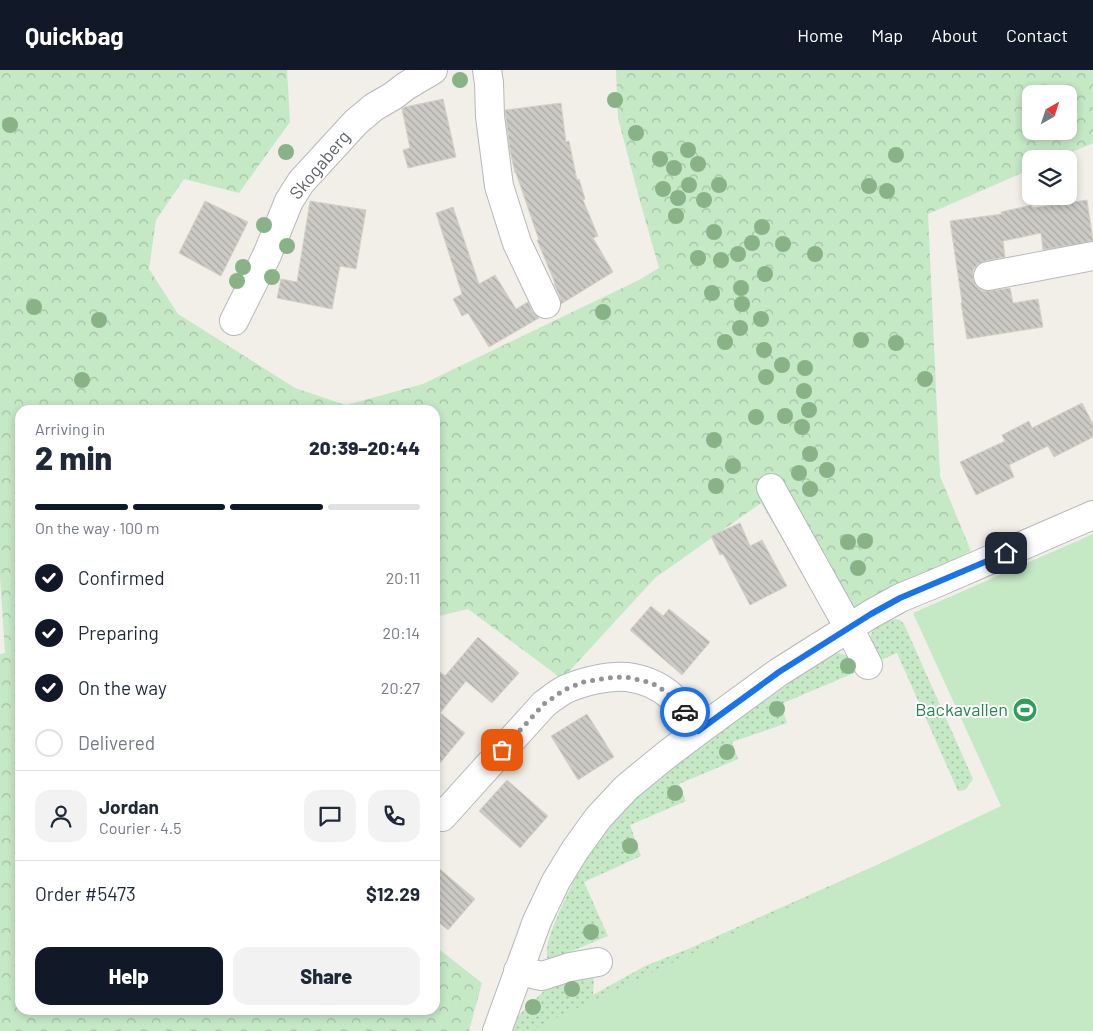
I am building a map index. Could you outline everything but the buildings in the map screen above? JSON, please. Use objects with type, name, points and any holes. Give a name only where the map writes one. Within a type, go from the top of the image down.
[{"type":"street","name":"Skogaberg","points":[[234,321],[267,255],[289,201],[301,182],[356,122],[374,107],[433,70]]},
{"type":"street","points":[[487,70],[490,116],[499,186],[517,243],[546,304]]},
{"type":"street","points":[[988,276],[1093,256]]},
{"type":"street","points":[[771,488],[868,665]]},
{"type":"street","points":[[497,1031],[544,903],[575,850],[598,818],[626,788],[665,756],[779,672],[871,614],[900,598],[1093,515]]},
{"type":"street","points":[[440,815],[442,817],[544,704],[564,690],[583,682],[626,677],[658,686],[683,708],[698,731]]},
{"type":"street","points":[[518,971],[542,976],[570,967],[598,962]]},
{"type":"green space","points":[[0,70],[287,70],[290,122],[239,193],[184,179],[156,220],[149,269],[178,314],[295,388],[346,405],[15,405],[15,1015],[440,1015],[440,950],[482,983],[469,1031],[0,1031],[0,654],[5,653],[0,576]]},
{"type":"green space","points":[[616,70],[1093,70],[1093,143],[1077,150],[1022,150],[1022,173],[928,214],[940,476],[971,551],[832,624],[761,503],[655,578],[562,679],[468,609],[440,616],[440,405],[346,405],[423,384],[639,280],[659,268],[618,118]]},
{"type":"green space","name":"Backavallen","points":[[1093,534],[1093,1031],[529,1031],[1001,806],[913,613]]},
{"type":"green space","points":[[896,619],[904,624],[973,779],[965,790],[958,791],[897,653],[881,660],[878,659],[870,640],[875,629],[886,622]]},
{"type":"green space","points":[[839,653],[848,656],[856,670],[854,673],[781,704],[787,723],[732,742],[738,759],[679,784],[686,801],[630,825],[641,856],[584,882],[608,936],[548,961],[547,948],[551,933],[571,887],[592,848],[615,819],[649,786],[686,757],[825,658]]},
{"type":"green space","points":[[942,836],[598,1031],[512,1031],[518,1016],[546,989],[577,972],[594,979],[593,995],[645,966],[688,949]]},
{"type":"way so far","points":[[502,750],[544,704],[564,690],[583,682],[626,677],[648,682],[658,686],[673,698],[685,712]]},
{"type":"place","name":"Backavallen","points":[[1025,710]]},
{"type":"route","points":[[685,712],[698,731],[779,672],[871,614],[900,598],[1006,553]]}]
